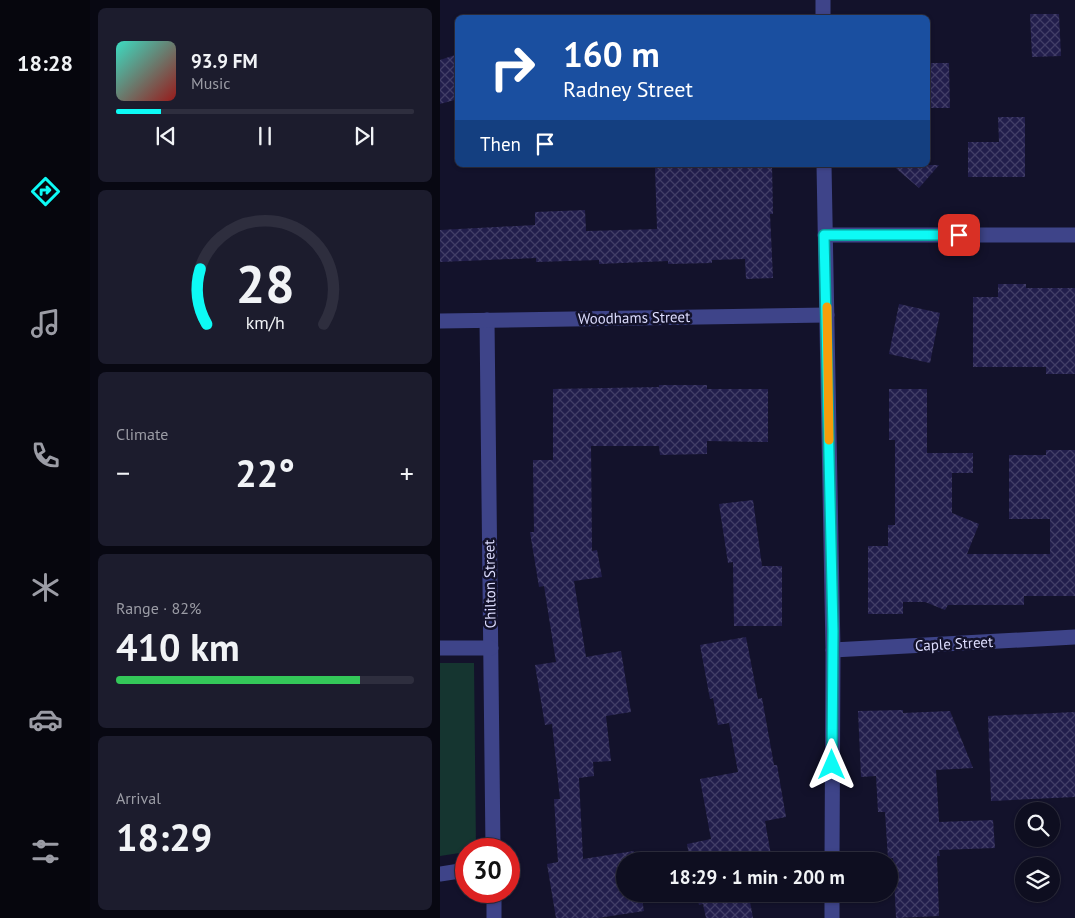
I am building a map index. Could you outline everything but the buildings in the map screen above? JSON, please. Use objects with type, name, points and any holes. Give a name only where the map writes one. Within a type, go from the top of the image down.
[{"type":"street","points":[[823,0],[823,15]]},
{"type":"street","points":[[824,167],[833,650],[832,852]]},
{"type":"street","points":[[824,235],[1075,235]]},
{"type":"street","name":"Woodhams Street","points":[[440,321],[827,315]]},
{"type":"street","name":"Chilton Street","points":[[487,320],[493,838]]},
{"type":"street","name":"Caple Street","points":[[833,650],[1075,638]]},
{"type":"street","points":[[440,648],[491,648]]},
{"type":"street","points":[[440,874],[455,872]]},
{"type":"street","points":[[832,902],[832,918]]},
{"type":"street","points":[[494,903],[494,918]]},
{"type":"green space","points":[[440,663],[474,663],[476,838],[455,838],[455,854],[440,856]]},
{"type":"slow traffic","points":[[827,307],[829,440]]},
{"type":"route","points":[[832,765],[833,631],[824,235],[959,235]]}]
